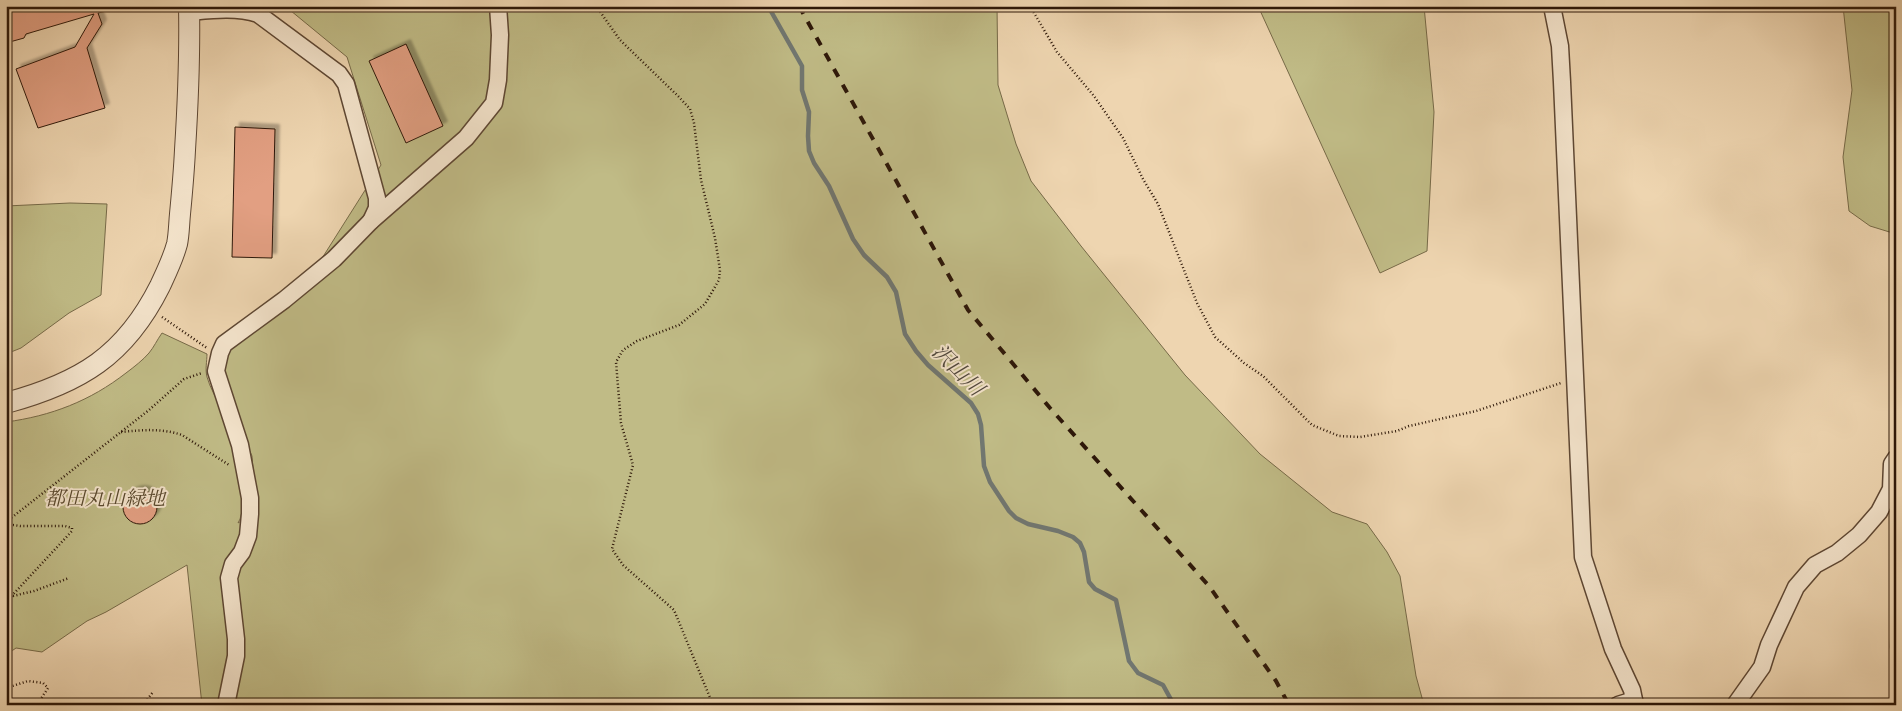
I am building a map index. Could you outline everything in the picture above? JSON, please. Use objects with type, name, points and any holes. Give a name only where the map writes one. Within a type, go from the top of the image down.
[{"type":"street","points":[[226,705],[236,656],[236,639],[229,578],[233,564],[242,552],[248,536],[250,498],[240,445],[216,372],[220,353],[224,344],[284,300],[334,259],[371,221],[466,138],[494,103],[498,80],[500,35],[498,6]]},
{"type":"street","points":[[1552,6],[1560,46],[1583,557],[1613,649],[1632,690],[1634,702],[1618,705]]},
{"type":"street","points":[[6,403],[42,394],[79,376],[107,357],[129,336],[154,298],[168,269],[177,243],[183,183],[188,106],[189,9],[262,10],[339,74],[346,84],[378,198],[377,208],[371,221]]},
{"type":"street","points":[[1735,705],[1762,667],[1769,645],[1796,587],[1815,565],[1837,553],[1859,535],[1879,512],[1891,489],[1892,464],[1896,458]]},
{"type":"path","points":[[596,6],[620,40],[690,109],[694,123],[701,180],[715,238],[720,270],[719,280],[705,304],[679,325],[636,341],[623,350],[616,362],[621,423],[633,465],[612,549],[623,565],[674,610],[714,705]]},
{"type":"path","points":[[1030,6],[1057,52],[1094,96],[1123,138],[1143,179],[1158,204],[1197,303],[1215,337],[1244,364],[1264,376],[1312,425],[1339,436],[1360,437],[1397,431],[1409,426],[1476,411],[1560,384],[1576,376]]},
{"type":"path","points":[[161,316],[204,347]]},
{"type":"path","points":[[6,523],[149,410],[184,379],[199,374]]},
{"type":"path","points":[[120,432],[157,429],[174,432],[182,435],[232,467]]},
{"type":"path","points":[[6,523],[20,526],[65,526],[72,528],[72,531],[6,602]]},
{"type":"path","points":[[11,596],[34,592],[69,578]]},
{"type":"path","points":[[6,688],[28,681],[43,683],[48,688],[37,705]]},
{"type":"path","points":[[143,705],[153,692]]},
{"type":"green space","name":"都田丸山緑地","points":[[285,6],[997,6],[998,85],[1016,144],[1031,181],[1185,375],[1260,454],[1332,512],[1367,524],[1387,552],[1400,576],[1416,676],[1424,705],[202,705],[187,565],[87,621],[42,652],[16,648],[6,655],[6,422],[39,416],[69,406],[98,392],[141,361],[151,351],[162,333],[207,354],[207,377],[225,418],[238,467],[242,500],[238,523],[256,511],[252,456],[222,391],[223,348],[319,263],[381,165],[347,57]]},
{"type":"green space","points":[[1258,6],[1424,6],[1434,112],[1427,251],[1380,273]]},
{"type":"green space","points":[[1843,6],[1896,6],[1896,234],[1870,226],[1849,211],[1843,157],[1852,90]]},
{"type":"green space","points":[[70,203],[107,204],[101,295],[69,313],[21,348],[6,354],[6,206]]},
{"type":"green space","points":[[1896,537],[1896,684],[1890,647]]},
{"type":"building","points":[[6,6],[111,6],[111,10],[98,13],[102,24],[87,48],[105,108],[38,128],[16,69],[75,47],[94,14],[26,34],[24,38],[6,43]]},
{"type":"building","points":[[406,44],[443,126],[406,143],[369,61]]},
{"type":"building","points":[[235,127],[275,129],[272,258],[232,257]]},
{"type":"building","points":[[140,490],[152,495],[157,507],[152,519],[140,524],[128,519],[123,507],[128,495]]},
{"type":"waterway","name":"沢山川","points":[[768,6],[802,66],[802,90],[809,112],[809,151],[814,163],[829,186],[853,239],[864,255],[887,277],[896,292],[905,334],[916,351],[928,365],[971,403],[978,414],[981,425],[984,466],[990,482],[1009,511],[1016,518],[1028,524],[1058,531],[1073,537],[1080,543],[1084,552],[1089,582],[1095,589],[1116,600],[1129,661],[1138,673],[1163,685],[1174,705]]},
{"type":"railway","points":[[799,6],[968,310],[1050,408],[1209,586],[1276,681],[1289,705]]}]
